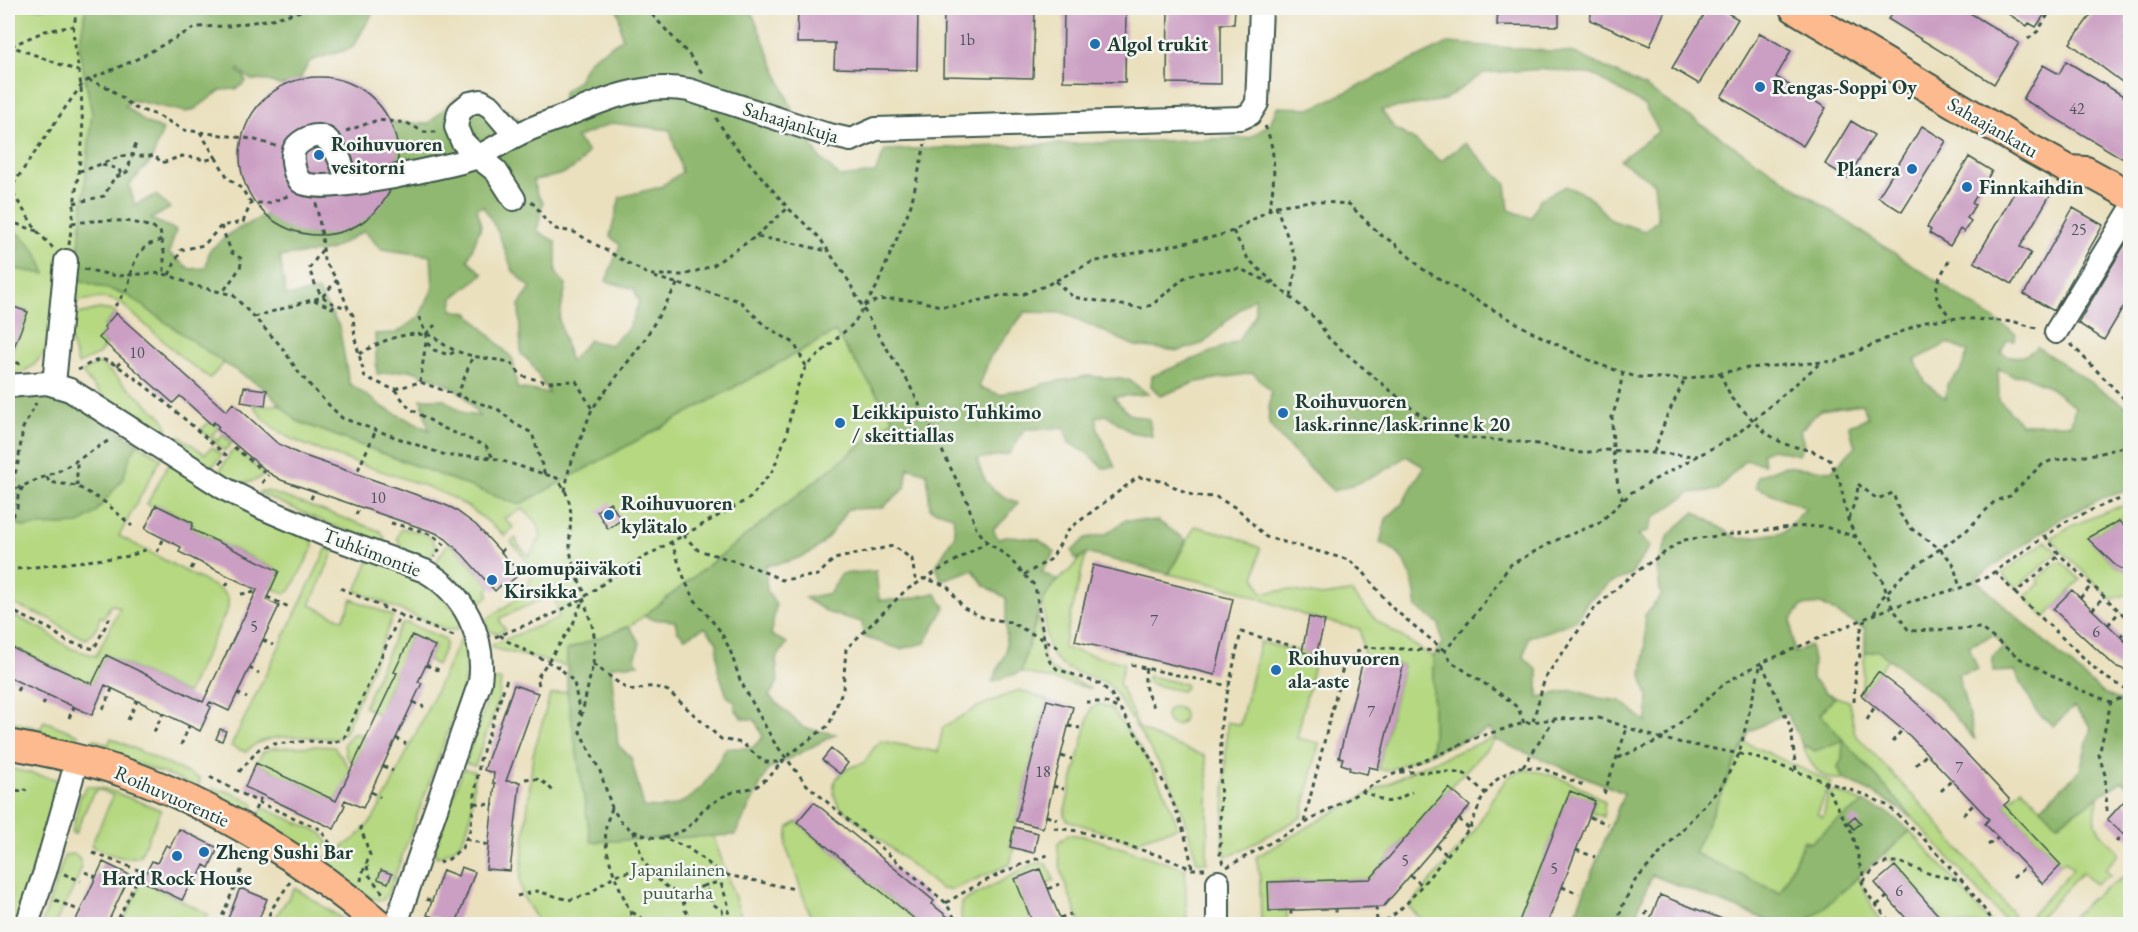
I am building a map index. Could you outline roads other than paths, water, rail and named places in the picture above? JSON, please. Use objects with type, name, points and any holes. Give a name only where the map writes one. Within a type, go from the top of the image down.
[{"type":"main road","name":"Sahaajankatu","points":[[1794,8],[2069,170],[2078,184],[2130,207]]},
{"type":"main road","name":"Roihuvuorentie","points":[[8,744],[127,774],[176,795],[236,824],[303,867],[383,911]]},
{"type":"street","name":"Sahaajankuja","points":[[348,183],[336,148],[328,140],[307,141],[292,154],[294,173],[302,183],[320,188],[424,170],[478,157],[516,135],[603,100],[635,91],[671,87],[689,90],[825,134],[851,140],[876,129],[1241,118],[1250,114],[1257,103],[1261,8]]},
{"type":"street","points":[[514,199],[496,171],[462,141],[456,127],[459,112],[470,104],[481,101],[491,107],[516,135]]},
{"type":"street","points":[[2056,332],[2130,207]]},
{"type":"street","points":[[8,386],[50,383],[66,261]]},
{"type":"street","name":"Tuhkimontie","points":[[50,383],[70,390],[227,490],[328,536],[434,576],[456,597],[470,618],[479,644],[480,682],[396,924]]},
{"type":"street","points":[[27,924],[45,873],[77,760]]},
{"type":"street","points":[[1218,924],[1220,873]]},
{"type":"place","name":"Algol trukit","points":[[1095,44]]},
{"type":"place","name":"Rengas-Soppi Oy","points":[[1760,87]]},
{"type":"place","name":"Roihuvuoren vesitorni","points":[[319,155]]},
{"type":"place","name":"Planera","points":[[1912,169]]},
{"type":"place","name":"Finnkaihdin","points":[[1967,187]]},
{"type":"place","name":"Roihuvuoren lask.rinne/lask.rinne k 20","points":[[1283,413]]},
{"type":"place","name":"Leikkipuisto Tuhkimo / skeittiallas","points":[[840,423]]},
{"type":"place","name":"Roihuvuoren kylätalo","points":[[609,515]]},
{"type":"place","name":"Luomupäiväkoti Kirsikka","points":[[492,580]]},
{"type":"place","name":"Roihuvuoren ala-aste","points":[[1276,670]]},
{"type":"place","name":"Zheng Sushi Bar","points":[[204,852]]},
{"type":"place","name":"Hard Rock House","points":[[177,856]]},
{"type":"park label","name":"Japanilainen puutarha","points":[[678,880]]}]
